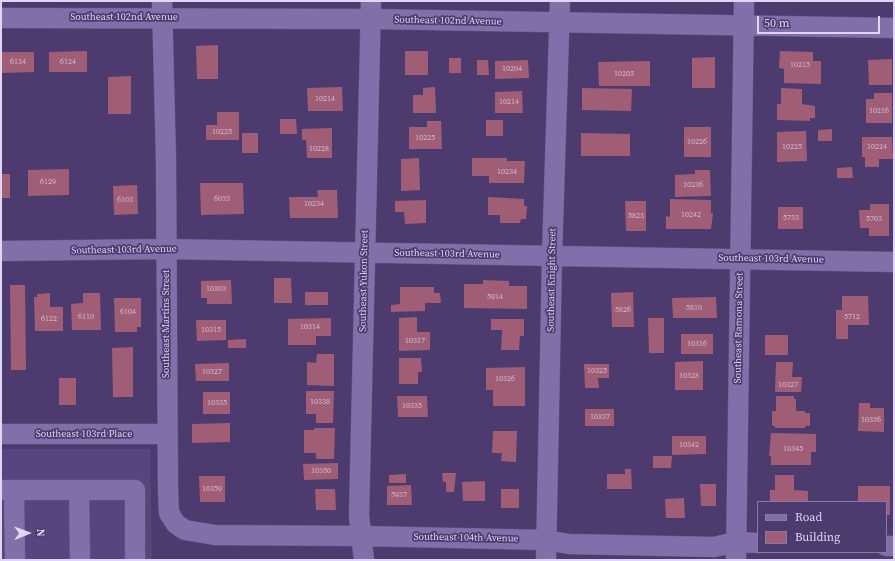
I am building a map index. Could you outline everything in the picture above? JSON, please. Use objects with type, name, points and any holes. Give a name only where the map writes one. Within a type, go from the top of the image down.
[{"type":"street","name":"Southeast Knight Street","points":[[546,560],[552,257],[560,1]]},
{"type":"street","name":"Southeast Ramona Street","points":[[736,551],[744,1]]},
{"type":"street","name":"Southeast 102nd Avenue","points":[[1,18],[162,9],[371,10],[560,23],[894,28]]},
{"type":"street","name":"Southeast Martins Street","points":[[162,9],[166,161],[166,434],[168,505],[172,519],[176,524]]},
{"type":"street","name":"Southeast Yukon Street","points":[[364,560],[359,516],[371,10]]},
{"type":"street","name":"Southeast 103rd Avenue","points":[[1,251],[166,249],[552,257],[740,258],[894,262]]},
{"type":"street","name":"Southeast 103rd Place","points":[[1,434],[166,434]]},
{"type":"street","points":[[15,560],[8,490],[135,490],[135,560]]},
{"type":"street","points":[[79,490],[80,560]]},
{"type":"street","name":"Southeast 104th Avenue","points":[[176,524],[185,530],[215,535],[361,536],[546,540],[569,544],[706,546],[736,551],[757,543]]},
{"type":"shaded area","points":[[1,449],[150,449],[152,560],[1,560]]},
{"type":"building","points":[[218,45],[218,79],[197,79],[196,46]]},
{"type":"building","points":[[87,51],[87,72],[49,72],[49,52]]},
{"type":"building","points":[[405,51],[428,51],[428,75],[405,75]]},
{"type":"building","points":[[780,51],[813,52],[813,61],[821,61],[821,84],[784,83],[784,69],[779,68]]},
{"type":"building","points":[[1,52],[34,52],[34,72],[1,73]]},
{"type":"building","points":[[715,57],[715,88],[692,88],[692,58]]},
{"type":"building","points":[[449,58],[461,58],[461,73],[449,73]]},
{"type":"building","points":[[892,59],[892,85],[869,85],[868,60]]},
{"type":"building","points":[[477,60],[488,60],[489,75],[477,75]]},
{"type":"building","points":[[528,60],[529,78],[495,79],[495,61]]},
{"type":"building","points":[[650,61],[650,86],[599,86],[598,62]]},
{"type":"building","points":[[131,76],[131,114],[108,114],[108,77]]},
{"type":"building","points":[[342,87],[343,111],[308,111],[307,88]]},
{"type":"building","points":[[435,87],[436,113],[413,113],[413,95],[423,95],[423,88]]},
{"type":"building","points":[[582,88],[632,89],[631,111],[582,110]]},
{"type":"building","points":[[781,88],[802,89],[802,104],[815,106],[815,118],[810,118],[810,121],[777,120],[777,104],[781,104]]},
{"type":"building","points":[[522,91],[523,113],[495,113],[495,92]]},
{"type":"building","points":[[874,93],[892,93],[892,123],[866,123],[866,99],[874,99]]},
{"type":"building","points":[[217,112],[239,112],[239,140],[206,140],[206,125],[217,125]]},
{"type":"building","points":[[280,119],[296,119],[297,134],[280,134]]},
{"type":"building","points":[[486,120],[503,120],[503,136],[486,136]]},
{"type":"building","points":[[427,121],[441,121],[442,149],[409,149],[409,127],[427,127]]},
{"type":"building","points":[[684,127],[711,127],[711,157],[684,157]]},
{"type":"building","points":[[332,128],[332,158],[307,158],[306,140],[302,140],[302,129]]},
{"type":"building","points":[[832,129],[832,141],[818,141],[818,130]]},
{"type":"building","points":[[806,131],[807,161],[777,162],[777,132]]},
{"type":"building","points":[[242,133],[258,133],[258,153],[242,153]]},
{"type":"building","points":[[581,133],[630,134],[630,156],[581,156]]},
{"type":"building","points":[[862,137],[892,137],[893,159],[879,159],[879,167],[865,167],[865,157],[862,157]]},
{"type":"building","points":[[419,158],[420,190],[401,191],[401,159]]},
{"type":"building","points":[[472,158],[507,158],[507,161],[525,161],[524,183],[489,183],[489,176],[472,176]]},
{"type":"building","points":[[852,167],[853,178],[837,178],[837,168]]},
{"type":"building","points":[[69,169],[69,195],[28,196],[28,170]]},
{"type":"building","points":[[695,170],[710,170],[711,196],[675,197],[675,175],[695,174]]},
{"type":"building","points":[[1,174],[10,174],[10,198],[1,198]]},
{"type":"building","points":[[200,183],[243,183],[244,214],[201,215]]},
{"type":"building","points":[[137,185],[138,214],[114,215],[113,186]]},
{"type":"building","points":[[317,190],[337,190],[338,218],[290,218],[289,197],[318,197]]},
{"type":"building","points":[[488,197],[524,199],[524,206],[527,206],[526,219],[521,219],[520,223],[500,223],[500,215],[488,215]]},
{"type":"building","points":[[670,199],[711,200],[711,213],[713,213],[711,229],[666,229],[666,216],[670,217]]},
{"type":"building","points":[[426,200],[426,223],[405,224],[404,212],[395,212],[395,201]]},
{"type":"building","points":[[625,201],[646,201],[646,231],[626,231]]},
{"type":"building","points":[[870,204],[889,204],[889,236],[869,236],[869,228],[860,228],[859,210],[870,210]]},
{"type":"building","points":[[778,207],[803,207],[803,229],[778,229]]},
{"type":"building","points":[[274,278],[291,278],[292,303],[274,303]]},
{"type":"building","points":[[231,280],[232,304],[207,304],[207,298],[201,298],[201,281]]},
{"type":"building","points":[[483,280],[509,281],[509,286],[527,286],[527,309],[464,308],[464,284],[483,284]]},
{"type":"building","points":[[10,285],[25,285],[26,370],[11,370]]},
{"type":"building","points":[[400,287],[434,287],[434,293],[440,293],[441,303],[425,303],[425,311],[391,312],[391,305],[400,304]]},
{"type":"building","points":[[305,292],[328,292],[328,305],[305,305]]},
{"type":"building","points":[[633,292],[634,327],[612,327],[611,293]]},
{"type":"building","points":[[50,293],[50,307],[63,307],[63,331],[35,331],[34,297],[37,297],[37,294]]},
{"type":"building","points":[[83,293],[100,293],[101,330],[72,330],[71,304],[83,303]]},
{"type":"building","points":[[842,296],[868,296],[869,325],[848,325],[848,339],[836,339],[836,310],[842,310]]},
{"type":"building","points":[[716,297],[717,318],[673,318],[672,298]]},
{"type":"building","points":[[114,298],[141,298],[141,327],[137,327],[137,332],[115,332]]},
{"type":"building","points":[[417,317],[417,332],[430,332],[430,350],[399,351],[399,318]]},
{"type":"building","points":[[331,318],[331,336],[316,336],[316,345],[288,345],[288,319]]},
{"type":"building","points":[[648,318],[664,318],[664,353],[649,353]]},
{"type":"building","points":[[491,319],[524,319],[524,336],[520,336],[519,350],[501,350],[502,330],[491,330]]},
{"type":"building","points":[[196,320],[226,320],[226,340],[197,341]]},
{"type":"building","points":[[681,334],[713,334],[713,354],[681,354]]},
{"type":"building","points":[[765,335],[788,335],[788,355],[765,355]]},
{"type":"building","points":[[246,339],[246,348],[228,348],[228,340]]},
{"type":"building","points":[[133,347],[133,397],[113,397],[112,348]]},
{"type":"building","points":[[317,354],[334,354],[334,386],[307,385],[307,362],[316,363]]},
{"type":"building","points":[[399,358],[421,358],[422,372],[418,372],[418,384],[399,384]]},
{"type":"building","points":[[703,361],[703,390],[675,390],[675,362]]},
{"type":"building","points":[[776,362],[793,362],[792,377],[802,377],[801,392],[775,392]]},
{"type":"building","points":[[229,363],[229,381],[196,381],[195,364]]},
{"type":"building","points":[[584,364],[609,364],[609,378],[598,378],[599,388],[585,388]]},
{"type":"building","points":[[525,367],[525,406],[493,406],[493,390],[486,390],[486,368]]},
{"type":"building","points":[[59,378],[76,378],[76,405],[59,405]]},
{"type":"building","points":[[306,391],[334,391],[333,423],[316,423],[316,414],[306,414]]},
{"type":"building","points":[[203,392],[230,392],[230,414],[203,414]]},
{"type":"building","points":[[397,396],[427,396],[428,417],[398,417]]},
{"type":"building","points":[[776,396],[794,396],[794,399],[796,399],[796,411],[805,411],[805,413],[810,413],[810,426],[805,426],[805,428],[775,428],[775,426],[772,426],[772,411],[776,411]]},
{"type":"building","points":[[859,403],[870,403],[870,408],[884,408],[884,432],[858,431]]},
{"type":"building","points":[[585,409],[614,409],[614,426],[585,426]]},
{"type":"building","points":[[230,423],[230,442],[192,443],[192,424]]},
{"type":"building","points":[[314,428],[335,428],[334,459],[316,459],[316,453],[304,453],[304,430],[314,430]]},
{"type":"building","points":[[493,431],[517,431],[516,462],[501,461],[502,453],[492,453]]},
{"type":"building","points":[[771,433],[816,434],[816,452],[811,452],[811,465],[771,465],[771,456],[769,456]]},
{"type":"building","points":[[672,436],[706,436],[706,454],[672,455]]},
{"type":"building","points":[[653,456],[672,456],[671,468],[653,468]]},
{"type":"building","points":[[338,463],[338,479],[304,480],[303,464]]},
{"type":"building","points":[[625,469],[631,469],[632,489],[607,489],[607,474],[625,474]]},
{"type":"building","points":[[442,473],[456,473],[454,492],[446,492],[446,482],[443,482]]},
{"type":"building","points":[[406,474],[406,483],[389,483],[389,475]]},
{"type":"building","points":[[775,475],[794,475],[794,490],[808,491],[808,501],[770,501],[770,490],[775,490]]},
{"type":"building","points":[[199,476],[225,476],[225,502],[200,502]]},
{"type":"building","points":[[485,481],[485,501],[463,501],[462,482]]},
{"type":"building","points":[[700,484],[716,484],[716,506],[701,506]]},
{"type":"building","points":[[411,485],[412,505],[387,505],[387,486]]},
{"type":"building","points":[[858,486],[890,486],[890,515],[887,515],[887,501],[858,501]]},
{"type":"building","points":[[315,489],[335,489],[336,510],[316,510]]},
{"type":"building","points":[[501,489],[519,489],[519,508],[501,508]]},
{"type":"building","points":[[684,498],[685,518],[666,518],[665,499]]}]
